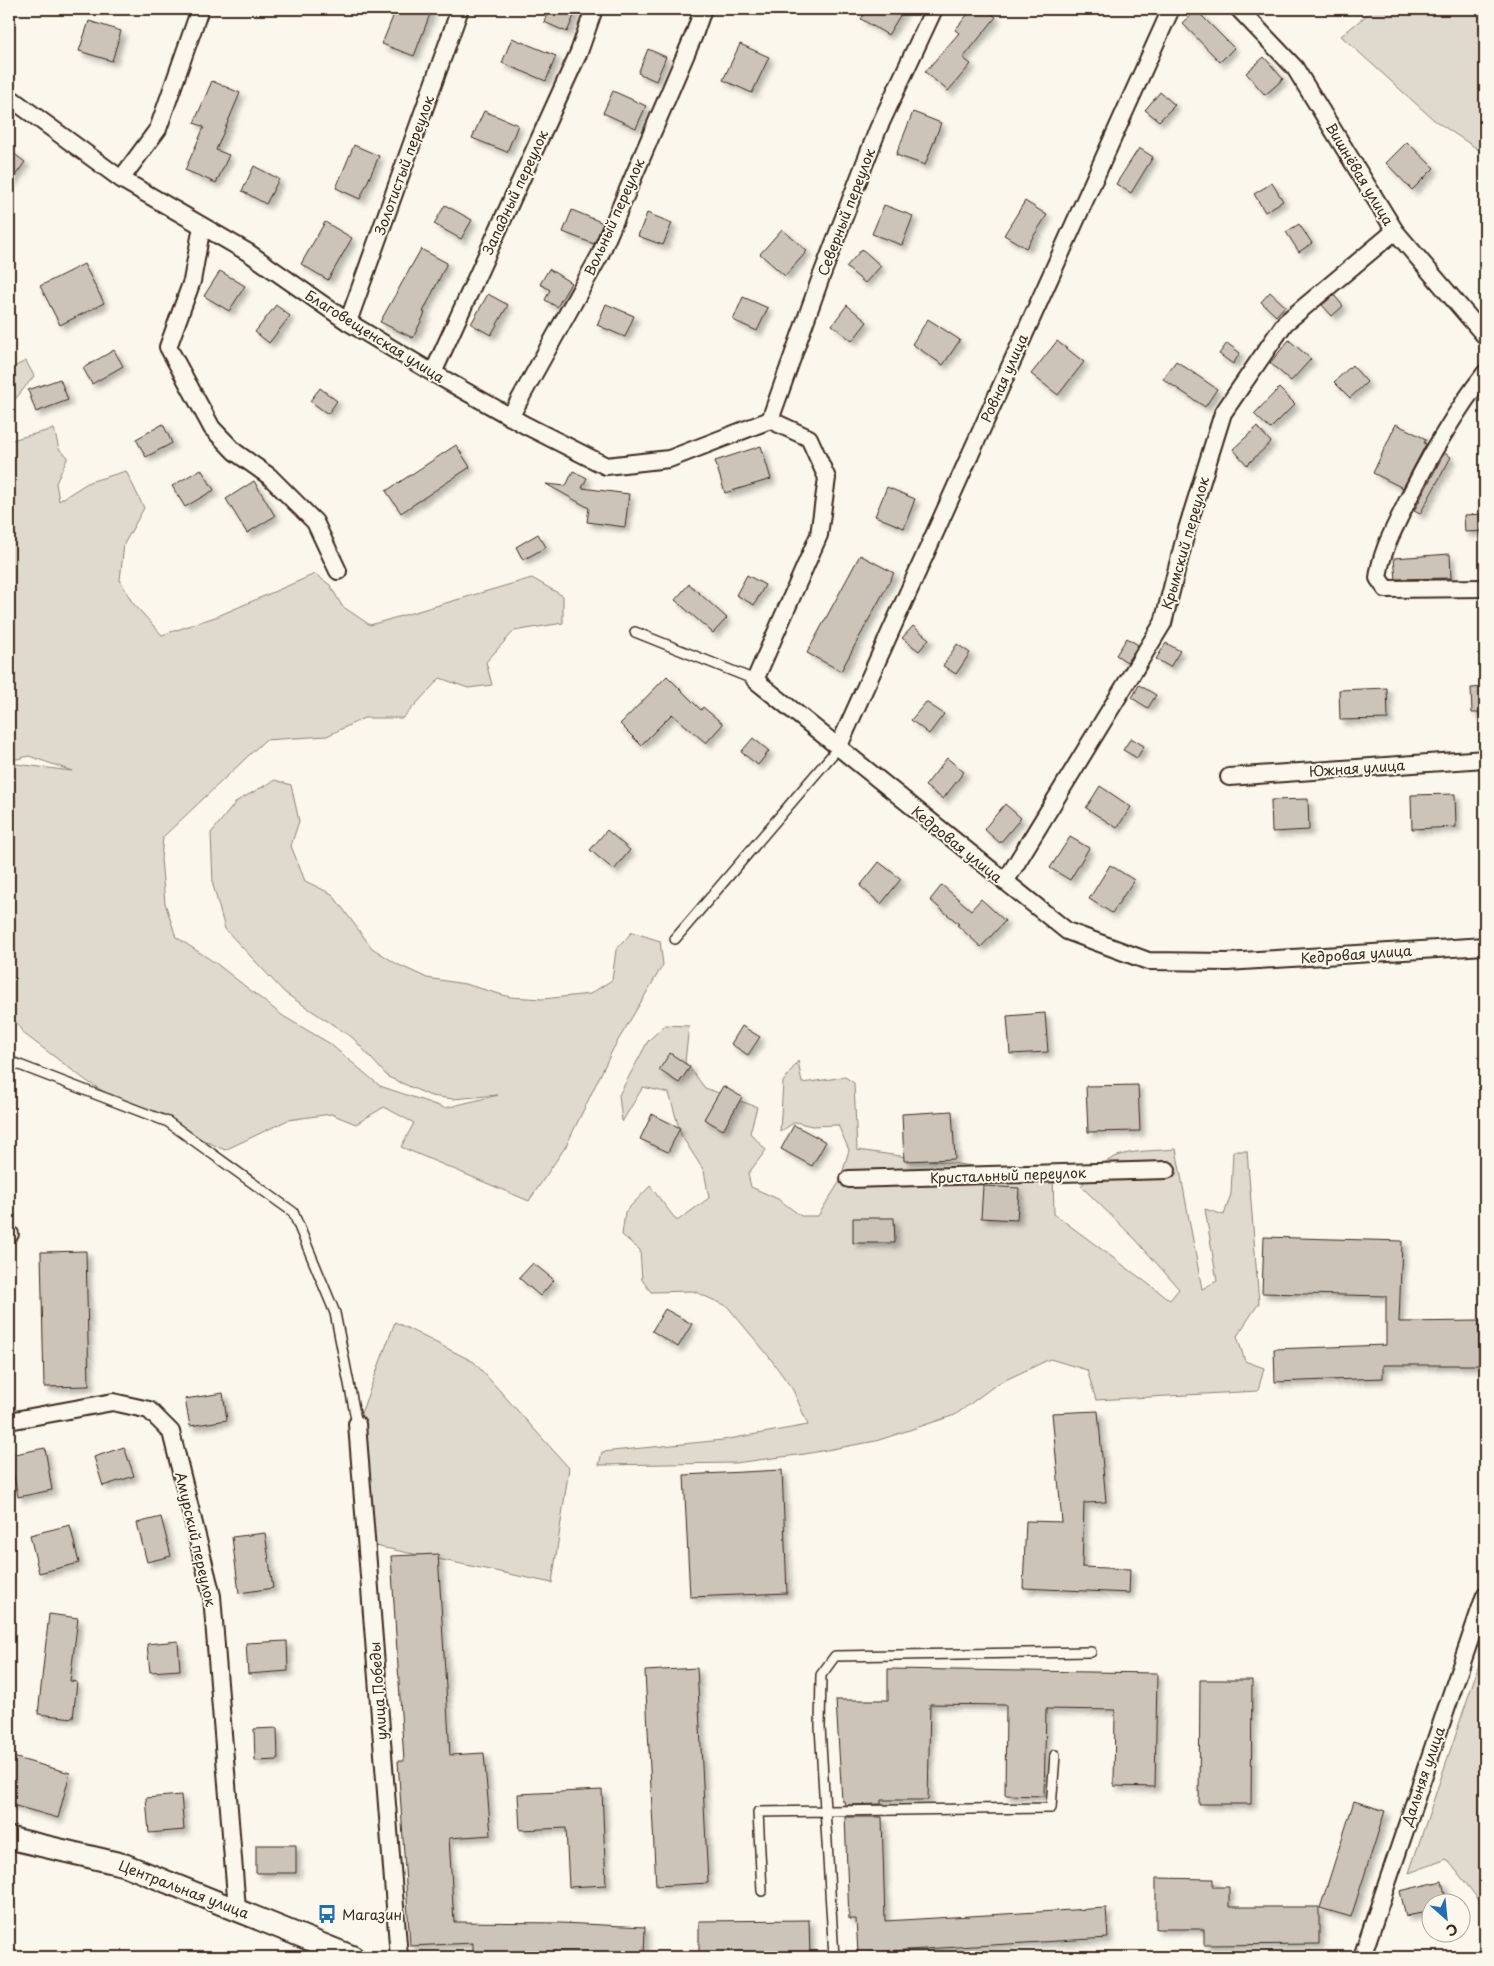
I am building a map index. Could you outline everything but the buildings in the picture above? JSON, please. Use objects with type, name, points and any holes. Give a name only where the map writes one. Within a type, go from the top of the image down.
[{"type":"street","points":[[121,179],[158,129],[200,9]]},
{"type":"street","name":"Золотистый переулок","points":[[348,322],[460,9]]},
{"type":"street","name":"Западный переулок","points":[[433,374],[580,52],[594,9]]},
{"type":"street","name":"Вольный переулок","points":[[510,417],[600,255],[694,35],[703,9]]},
{"type":"street","name":"Северный переулок","points":[[770,420],[821,277],[878,129],[934,9]]},
{"type":"street","name":"Ровная улица","points":[[838,748],[1171,9]]},
{"type":"street","name":"Вишнёвая улица","points":[[1239,9],[1296,68],[1396,232],[1485,336]]},
{"type":"street","name":"Благовещенская улица","points":[[9,97],[121,179],[249,253],[348,322],[433,374],[510,417],[606,466],[668,459],[770,420]]},
{"type":"street","points":[[202,226],[192,281],[168,347],[212,428],[236,452],[269,476],[315,522],[338,571]]},
{"type":"street","name":"Крымский переулок","points":[[1004,882],[1163,623],[1187,529],[1223,413],[1285,323],[1396,232]]},
{"type":"street","points":[[1485,373],[1461,405],[1424,466],[1380,558],[1378,578],[1386,589],[1485,588]]},
{"type":"street","points":[[755,680],[819,535],[827,478],[809,438],[770,420]]},
{"type":"street","name":"Кедровая улица","points":[[755,680],[1066,931],[1148,961],[1227,962],[1485,946]]},
{"type":"street","name":"Южная улица","points":[[1229,777],[1485,759]]},
{"type":"street","name":"Кристальный переулок","points":[[849,1179],[1167,1170]]},
{"type":"street","name":"Амурский переулок","points":[[9,1420],[113,1402],[149,1410],[171,1432],[212,1596],[237,1909]]},
{"type":"street","name":"улица Победы","points":[[357,1424],[399,1957]]},
{"type":"street","name":"Дальняя улица","points":[[1362,1957],[1485,1595]]},
{"type":"street","name":"Центральная улица","points":[[9,1838],[125,1865],[237,1909],[324,1951],[354,1957]]},
{"type":"lane","points":[[635,632],[755,680]]},
{"type":"lane","points":[[674,940],[838,748]]},
{"type":"lane","points":[[9,1061],[168,1122],[293,1212],[335,1313],[357,1424]]},
{"type":"lane","points":[[834,1957],[820,1727],[821,1675],[835,1656],[1091,1652]]},
{"type":"lane","points":[[762,1891],[758,1812],[825,1813],[1051,1808],[1055,1755]]},
{"type":"shaded area","points":[[1374,9],[1485,9],[1485,154],[1434,120],[1341,36]]},
{"type":"shaded area","points":[[26,361],[34,376],[13,402],[9,425],[9,369]]},
{"type":"shaded area","points":[[54,429],[59,449],[68,457],[56,483],[59,501],[89,482],[126,471],[144,508],[124,544],[120,580],[132,602],[162,635],[218,616],[315,574],[330,585],[342,606],[370,625],[532,578],[563,596],[563,623],[514,631],[486,662],[492,685],[468,688],[440,678],[403,718],[364,718],[327,736],[265,740],[163,837],[161,859],[165,903],[176,937],[217,964],[283,1016],[329,1043],[380,1086],[445,1108],[498,1095],[453,1099],[431,1096],[388,1077],[353,1038],[285,993],[225,929],[213,885],[211,833],[237,801],[275,780],[291,785],[299,821],[291,846],[305,881],[332,894],[372,948],[397,964],[427,978],[465,984],[510,997],[543,999],[590,994],[612,980],[616,950],[632,932],[660,941],[663,965],[613,1049],[566,1146],[529,1201],[401,1147],[414,1123],[384,1107],[356,1124],[331,1114],[288,1120],[225,1150],[129,1107],[88,1082],[23,1033],[9,1011],[9,767],[16,764],[72,771],[29,756],[9,761],[9,433],[11,440]]},
{"type":"shaded area","points":[[665,1025],[689,1026],[685,1062],[705,1088],[757,1107],[750,1133],[766,1150],[748,1174],[751,1187],[778,1199],[801,1216],[818,1216],[840,1181],[849,1150],[838,1125],[812,1126],[795,1122],[780,1132],[783,1082],[798,1061],[802,1083],[845,1077],[854,1083],[857,1150],[1001,1170],[1053,1173],[1054,1214],[1170,1300],[1179,1289],[1137,1241],[1081,1186],[1092,1173],[1112,1158],[1134,1152],[1176,1149],[1202,1289],[1217,1281],[1205,1209],[1224,1215],[1231,1194],[1233,1151],[1247,1151],[1259,1303],[1237,1336],[1245,1361],[1264,1368],[1258,1391],[1096,1400],[1087,1370],[1050,1359],[997,1384],[955,1415],[876,1441],[805,1454],[735,1463],[599,1465],[602,1452],[723,1440],[808,1425],[793,1390],[767,1354],[727,1306],[693,1291],[651,1292],[642,1280],[640,1250],[622,1235],[625,1212],[650,1186],[677,1221],[709,1198],[704,1171],[681,1135],[669,1093],[643,1087],[622,1122],[619,1095],[648,1041]]},
{"type":"shaded area","points":[[395,1322],[474,1362],[569,1468],[552,1583],[366,1544],[357,1424]]},
{"type":"shaded area","points":[[1485,1647],[1485,1930],[1482,1904],[1447,1859],[1409,1873]]},
{"type":"place","name":"Магазин","points":[[327,1914]]}]
